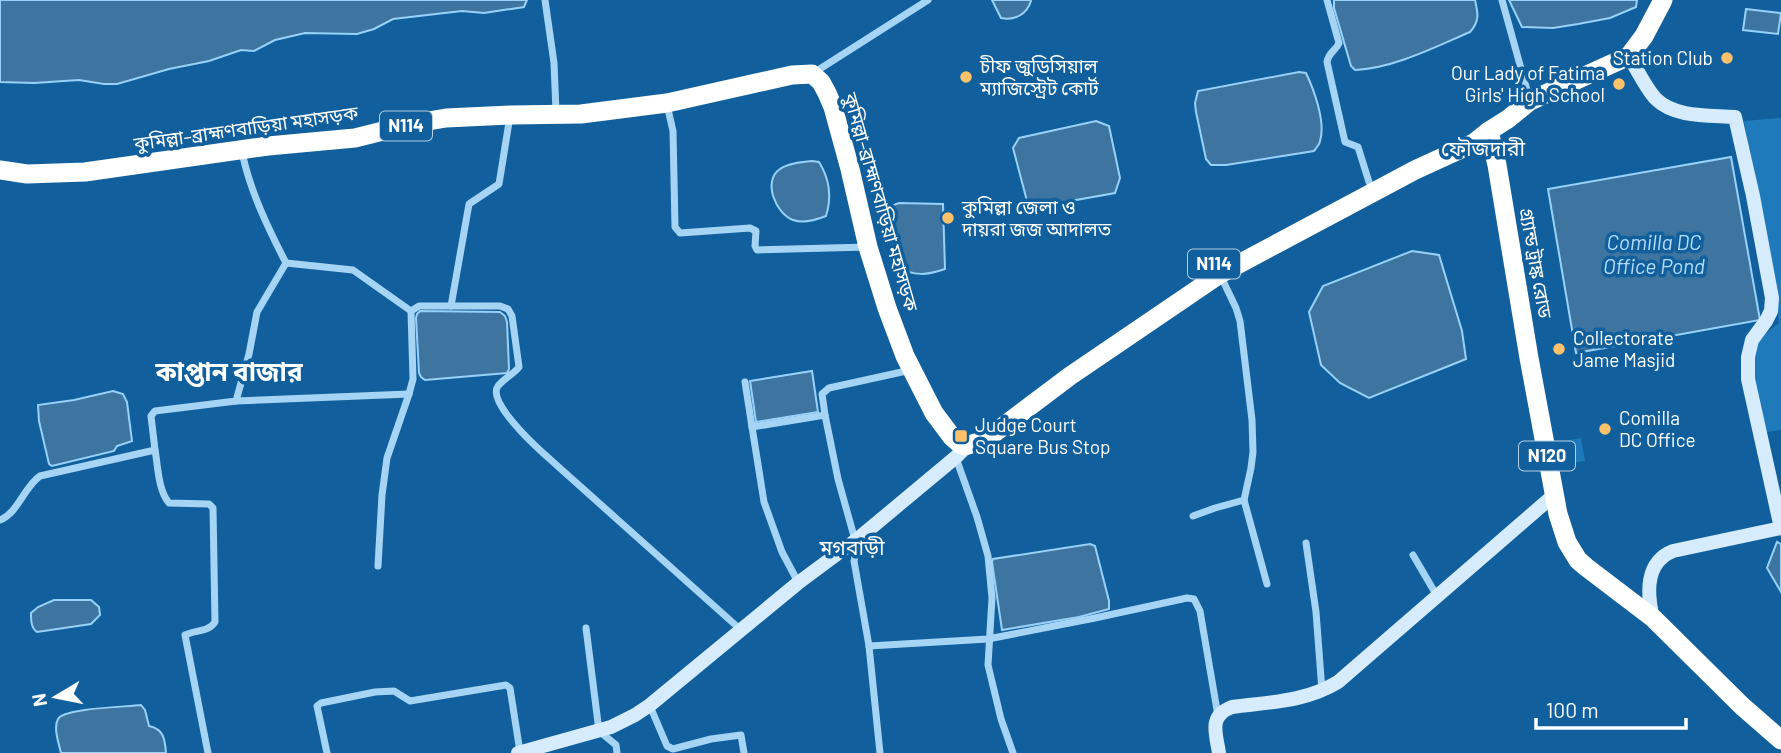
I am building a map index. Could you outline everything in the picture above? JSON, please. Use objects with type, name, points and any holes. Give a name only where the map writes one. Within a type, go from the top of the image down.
[{"type":"highway","points":[[1489,131],[1530,101],[1629,56],[1644,36],[1663,0]]},
{"type":"highway","name":"কুমিল্লা–ব্রাহ্মণবাড়িয়া মহাসড়ক","points":[[0,170],[27,174],[85,172],[241,150],[355,138],[446,118],[581,114],[667,103],[792,75],[812,74],[821,82],[833,107],[868,247],[905,356],[934,413],[960,444],[962,451]]},
{"type":"highway","name":"N114","points":[[962,451],[979,430],[1031,398],[1144,311],[1369,182],[1470,134],[1489,131]]},
{"type":"highway","name":"N114","points":[[1217,269],[1474,143],[1489,131]]},
{"type":"highway","name":"গ্র্যান্ড ট্রাঙ্ক রোড","points":[[1489,131],[1554,495],[1567,542],[1578,560],[1653,618],[1742,706],[1781,740]]},
{"type":"street","points":[[545,0],[554,63],[556,115]]},
{"type":"street","points":[[812,74],[929,0]]},
{"type":"street","points":[[1327,0],[1339,43],[1330,53],[1327,62],[1340,124],[1345,142],[1359,147],[1369,182]]},
{"type":"street","points":[[1502,0],[1530,101]]},
{"type":"street","points":[[1629,56],[1655,98],[1664,104],[1683,112],[1735,117],[1772,298],[1766,321],[1752,340],[1748,357],[1748,379],[1781,528],[1664,555],[1656,563],[1649,587],[1653,618]]},
{"type":"street","points":[[667,103],[673,131],[675,227],[680,233],[750,228],[756,231],[756,248],[764,250],[868,247]]},
{"type":"street","points":[[450,306],[469,204],[499,184],[511,115]]},
{"type":"street","points":[[241,150],[263,216],[286,264]]},
{"type":"street","points":[[286,264],[353,270],[411,311]]},
{"type":"street","points":[[236,401],[257,312],[286,264]]},
{"type":"street","points":[[1217,269],[1240,321],[1252,420],[1253,452],[1244,500],[1267,584]]},
{"type":"street","points":[[411,311],[419,306],[500,306],[508,309],[512,317],[519,367],[497,388],[496,395],[500,404],[543,453],[741,629]]},
{"type":"street","points":[[378,566],[387,458],[413,379],[411,311]]},
{"type":"street","points":[[880,753],[869,646],[854,561],[857,538],[838,479],[822,394],[828,388],[911,369]]},
{"type":"street","points":[[745,382],[764,502],[775,534],[798,583]]},
{"type":"street","points":[[208,753],[185,635],[210,627],[215,622],[213,508],[209,504],[167,501],[163,493],[151,416],[160,409],[236,401],[409,394]]},
{"type":"street","points":[[752,426],[825,415]]},
{"type":"street","points":[[0,520],[8,516],[40,476],[155,450]]},
{"type":"street","points":[[327,753],[317,706],[375,692],[394,691],[410,701],[506,685],[510,688],[519,752],[620,723],[650,705],[962,451],[988,556],[992,598],[988,639],[990,679],[1013,753]]},
{"type":"street","points":[[1218,716],[1232,708],[1309,696],[1338,682],[1554,495]]},
{"type":"street","points":[[1193,516],[1244,500]]},
{"type":"street","points":[[1306,543],[1317,612],[1322,691]]},
{"type":"street","points":[[835,555],[854,561]]},
{"type":"street","points":[[1413,555],[1437,596]]},
{"type":"street","points":[[869,646],[988,639],[1170,601],[1194,599],[1199,611],[1218,716],[1215,723],[1219,753]]},
{"type":"street","points":[[586,628],[599,731],[616,745],[617,753]]},
{"type":"street","points":[[650,705],[667,746],[673,749],[741,734],[744,753]]},
{"type":"shaded area","points":[[1781,118],[1781,430],[1767,432],[1754,374],[1755,352],[1760,339],[1779,323],[1744,121]]},
{"type":"shaded area","points":[[1581,438],[1585,461],[1562,464],[1559,442]]},
{"type":"water","points":[[0,0],[527,0],[524,7],[484,13],[462,11],[393,19],[357,34],[305,33],[275,40],[254,51],[241,50],[209,61],[117,84],[104,84],[79,80],[0,82]]},
{"type":"water","points":[[992,0],[1031,1],[1023,13],[1006,19],[1001,18]]},
{"type":"water","points":[[1334,0],[1475,0],[1477,17],[1470,32],[1443,44],[1399,61],[1355,70],[1351,66]]},
{"type":"water","points":[[1509,0],[1637,0],[1636,7],[1610,18],[1553,28],[1522,27]]},
{"type":"water","points":[[1746,9],[1781,13],[1778,34],[1743,30]]},
{"type":"water","points":[[1299,72],[1306,73],[1320,116],[1321,133],[1314,151],[1211,165],[1206,159],[1196,112],[1198,91]]},
{"type":"water","points":[[1096,121],[1109,126],[1120,178],[1115,193],[1037,207],[1027,201],[1013,148],[1019,138]]},
{"type":"water","name":"Comilla DC Office Pond","points":[[1731,157],[1760,320],[1576,353],[1548,189]]},
{"type":"water","points":[[819,162],[827,181],[829,202],[826,216],[806,222],[793,220],[781,211],[773,197],[772,181],[783,167]]},
{"type":"water","points":[[899,203],[943,204],[945,269],[921,274],[898,266],[887,212],[891,206]]},
{"type":"water","points":[[1412,251],[1439,255],[1462,331],[1466,359],[1369,398],[1340,383],[1321,365],[1309,312],[1323,286]]},
{"type":"water","points":[[420,311],[500,312],[507,322],[507,373],[425,380],[419,373],[416,318]]},
{"type":"water","points":[[812,371],[818,412],[756,422],[750,381]]},
{"type":"water","points":[[113,391],[123,394],[127,402],[132,441],[117,446],[114,451],[52,466],[49,464],[38,405]]},
{"type":"water","points":[[1777,542],[1781,544],[1781,592],[1767,568]]},
{"type":"water","points":[[1090,544],[1095,546],[1109,609],[1002,630],[993,559]]},
{"type":"water","points":[[54,600],[91,600],[99,607],[100,615],[91,624],[37,632],[32,626],[31,613]]},
{"type":"water","points":[[141,705],[149,726],[163,736],[166,753],[61,753],[56,727],[62,715],[83,710]]},
{"type":"place","name":"Station Club","points":[[1727,58]]},
{"type":"place","name":"চীফ জুডিসিয়াল ম্যাজিস্ট্রেট কোর্ট","points":[[966,77]]},
{"type":"place","name":"Our Lady of Fatima Girls' High School","points":[[1619,84]]},
{"type":"place","name":"কুমিল্লা জেলা ও দায়রা জজ আদালত","points":[[948,218]]},
{"type":"place","name":"Collectorate Jame Masjid","points":[[1559,349]]},
{"type":"place","name":"Comilla DC Office","points":[[1605,429]]},
{"type":"place","name":"Judge Court Square Bus Stop","points":[[961,436]]},
{"type":"district","name":"ফৌজদারী","points":[[1483,149]]},
{"type":"district","name":"কাপ্তান বাজার","points":[[229,372]]},
{"type":"district","name":"মগবাড়ী","points":[[852,548]]}]
